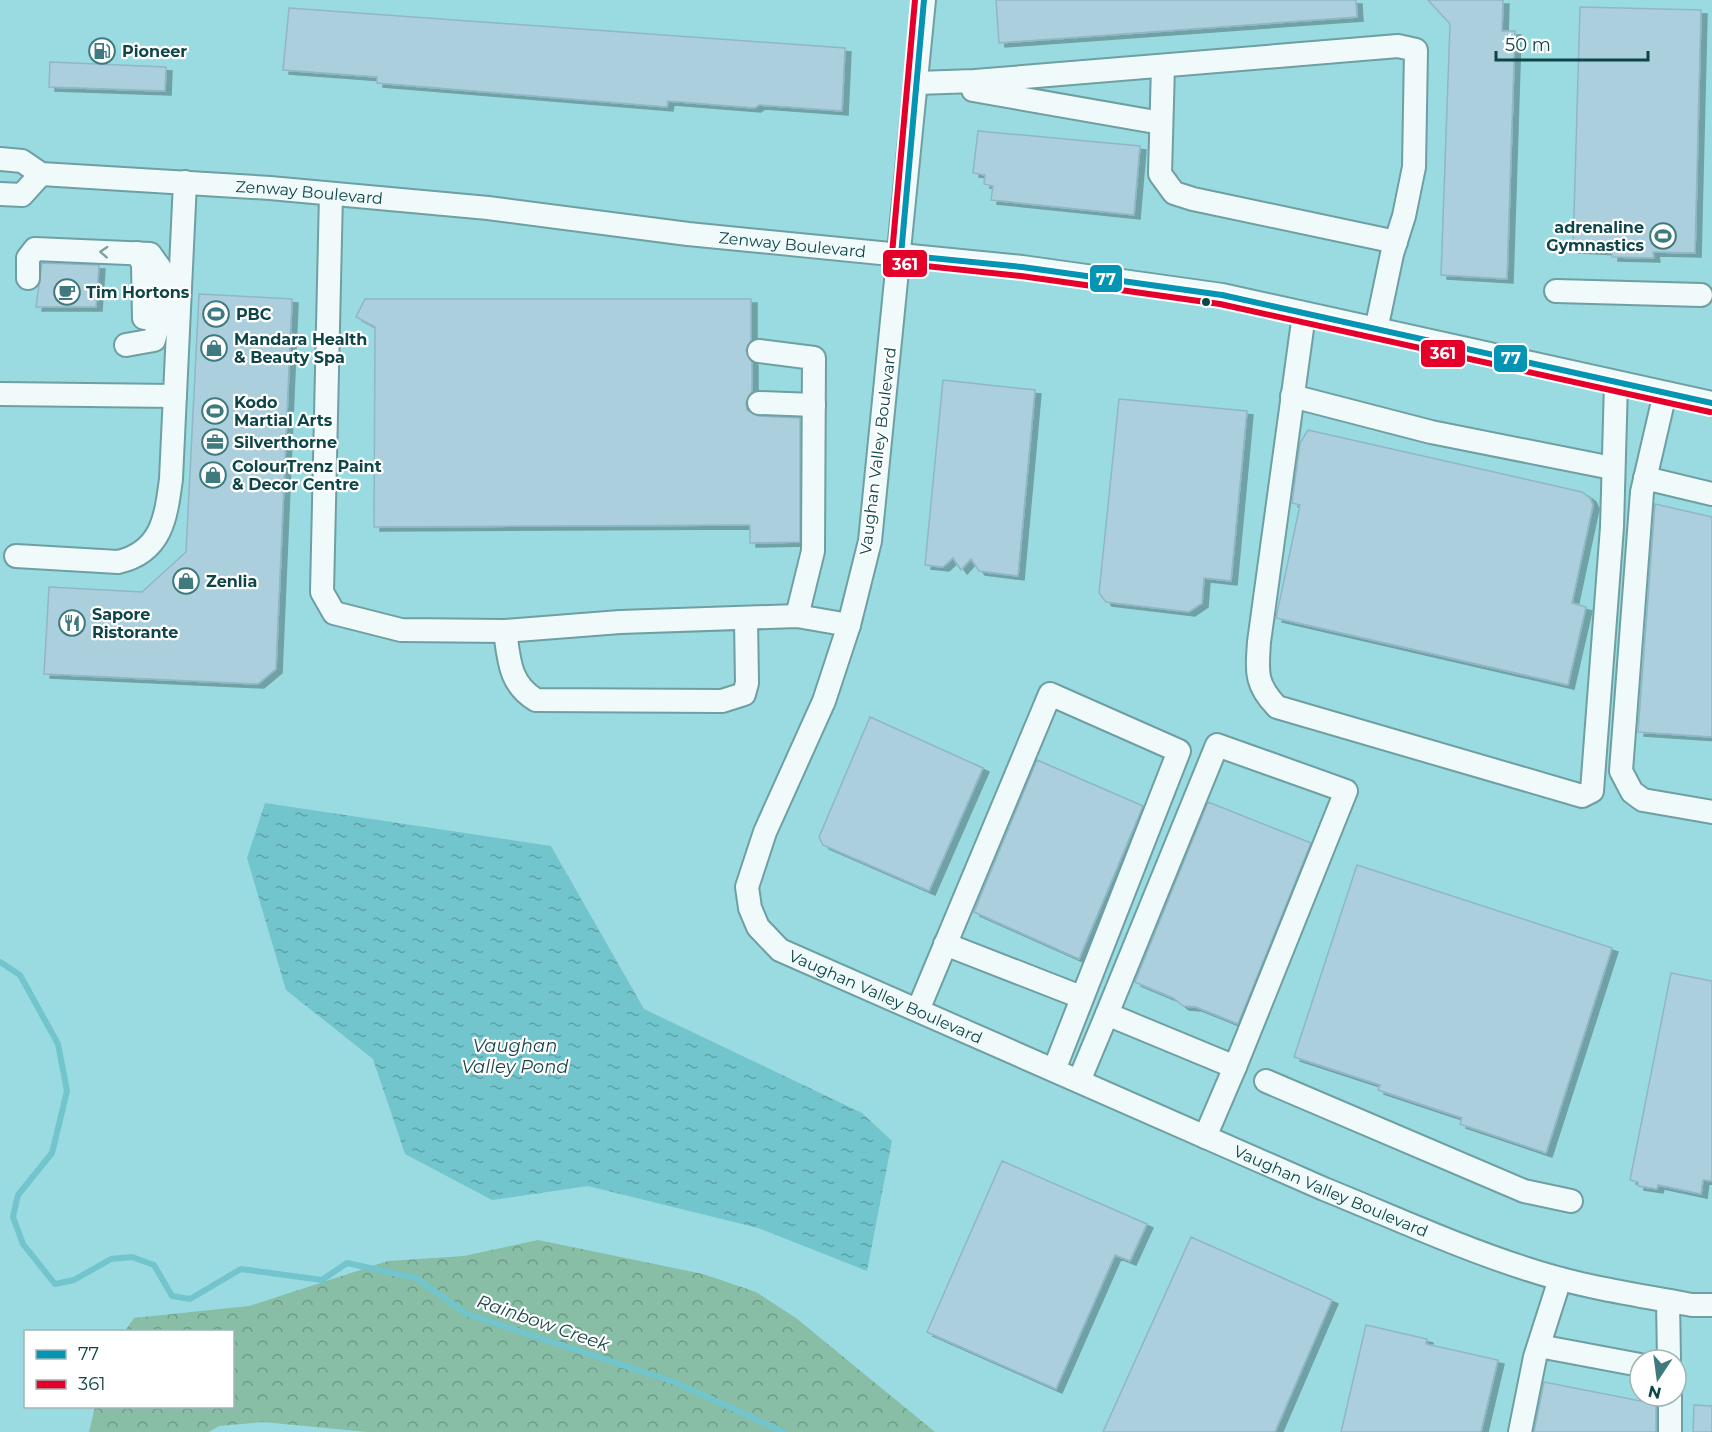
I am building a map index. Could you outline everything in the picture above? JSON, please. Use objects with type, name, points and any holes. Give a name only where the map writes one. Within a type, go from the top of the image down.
[{"type":"street","name":"Vaughan Valley Boulevard","points":[[924,0],[925,83],[901,255],[870,541],[849,625],[824,701],[765,832],[747,887],[750,908],[758,927],[780,950],[1334,1193],[1526,1269],[1560,1279],[1668,1301],[1712,1305]]},
{"type":"street","points":[[925,83],[1398,46],[1416,50],[1413,167],[1404,216],[1376,330]]},
{"type":"street","points":[[1163,66],[1160,174],[1174,193],[1396,242]]},
{"type":"street","points":[[925,83],[1161,123]]},
{"type":"street","name":"Zenway Boulevard","points":[[0,159],[22,160],[41,174],[185,182],[488,208],[688,234],[1022,267],[1222,295],[1712,404]]},
{"type":"street","points":[[0,194],[22,195],[41,174]]},
{"type":"street","points":[[16,556],[118,562],[132,559],[148,547],[164,524],[175,396],[185,182]]},
{"type":"street","points":[[331,194],[322,592],[334,613],[401,630],[505,631],[620,622],[797,616],[849,625]]},
{"type":"street","points":[[28,278],[28,258],[35,249],[150,254],[160,268],[158,326],[153,340],[134,344]]},
{"type":"street","points":[[1556,291],[1701,295]]},
{"type":"street","points":[[1304,314],[1259,642],[1257,677],[1266,696],[1277,707],[1582,796],[1592,791],[1612,527],[1616,383]]},
{"type":"street","points":[[759,351],[814,358],[813,550],[797,616]]},
{"type":"street","points":[[1665,393],[1645,478],[1621,771],[1632,792],[1643,800],[1712,812]]},
{"type":"street","points":[[0,394],[175,396]]},
{"type":"street","points":[[1292,396],[1431,432],[1612,468]]},
{"type":"street","points":[[759,403],[814,405]]},
{"type":"street","points":[[1645,478],[1712,494]]},
{"type":"street","points":[[505,631],[510,666],[521,691],[536,700],[722,701],[744,694],[747,683],[746,619]]},
{"type":"street","points":[[918,1010],[1050,694],[1179,751],[1054,1070]]},
{"type":"street","points":[[1079,1081],[1217,745],[1346,791],[1235,1067],[1204,1137]]},
{"type":"street","points":[[945,944],[1081,997]]},
{"type":"street","points":[[1107,1014],[1235,1067]]},
{"type":"street","points":[[1266,1082],[1524,1191],[1571,1201]]},
{"type":"street","points":[[1520,1432],[1539,1346],[1560,1279]]},
{"type":"street","points":[[1668,1301],[1669,1348]]},
{"type":"street","points":[[1539,1346],[1628,1363]]},
{"type":"street","points":[[1670,1408],[1670,1432]]},
{"type":"green space","points":[[538,1240],[703,1274],[756,1292],[796,1318],[935,1432],[367,1432],[263,1422],[219,1426],[209,1432],[89,1432],[95,1408],[234,1408],[234,1330],[126,1330],[134,1318],[249,1306],[388,1261],[464,1256]]},
{"type":"water","name":"Vaughan Valley Pond","points":[[265,803],[551,846],[644,1009],[862,1113],[892,1141],[867,1271],[758,1228],[588,1186],[492,1200],[405,1154],[373,1059],[286,990],[247,858]]},
{"type":"building","points":[[996,0],[1356,0],[1357,17],[999,43]]},
{"type":"building","points":[[1428,0],[1503,0],[1502,31],[1515,31],[1507,279],[1441,275],[1450,24]]},
{"type":"building","points":[[1580,7],[1701,10],[1695,253],[1653,252],[1654,258],[1612,257],[1612,251],[1573,249]]},
{"type":"building","points":[[289,8],[845,48],[842,111],[759,105],[755,108],[668,101],[667,107],[377,83],[377,77],[283,70]]},
{"type":"building","points":[[50,62],[166,67],[165,91],[49,87]]},
{"type":"building","points":[[978,131],[1140,146],[1134,215],[991,200],[993,186],[984,184],[985,175],[973,173]]},
{"type":"building","name":"Tim Hortons","points":[[42,263],[99,265],[96,307],[36,307]]},
{"type":"building","points":[[199,294],[292,299],[276,669],[258,684],[44,674],[49,587],[142,592],[186,552]]},
{"type":"building","points":[[365,299],[751,299],[751,340],[746,350],[752,362],[752,391],[746,403],[747,410],[758,416],[800,418],[800,542],[750,543],[750,525],[374,527],[375,327],[356,317]]},
{"type":"building","points":[[943,380],[1035,390],[1018,576],[979,571],[971,559],[961,570],[953,558],[943,567],[925,565]]},
{"type":"building","points":[[1119,399],[1247,411],[1231,581],[1204,578],[1202,603],[1189,612],[1106,602],[1099,593]]},
{"type":"building","points":[[1308,430],[1582,492],[1590,498],[1593,505],[1572,603],[1586,607],[1568,685],[1276,618],[1300,505],[1292,503],[1300,443]]},
{"type":"building","points":[[1655,504],[1712,517],[1712,737],[1638,732]]},
{"type":"building","points":[[870,717],[983,768],[929,891],[823,845],[819,837]]},
{"type":"building","points":[[1037,760],[1143,806],[1079,959],[974,912]]},
{"type":"building","points":[[1208,802],[1311,843],[1238,1024],[1196,1007],[1183,1006],[1173,998],[1135,982]]},
{"type":"building","points":[[1357,865],[1612,948],[1546,1153],[1460,1124],[1462,1118],[1378,1090],[1380,1085],[1294,1057]]},
{"type":"building","points":[[1671,973],[1712,981],[1712,1181],[1703,1180],[1701,1194],[1658,1185],[1657,1189],[1638,1186],[1638,1182],[1630,1180]]},
{"type":"building","points":[[1002,1161],[1147,1224],[1130,1261],[1115,1255],[1056,1389],[927,1332]]},
{"type":"building","points":[[1191,1237],[1332,1300],[1275,1432],[1103,1432]]},
{"type":"building","points":[[1366,1325],[1427,1339],[1426,1344],[1498,1360],[1481,1432],[1341,1432]]},
{"type":"building","points":[[1544,1382],[1628,1398],[1628,1408],[1656,1408],[1656,1432],[1534,1432]]},
{"type":"building","points":[[1694,1405],[1712,1406],[1712,1432],[1693,1432]]},
{"type":"waterway","name":"Rainbow Creek","points":[[0,962],[20,975],[58,1044],[67,1091],[52,1153],[18,1195],[13,1217],[23,1244],[55,1284],[74,1280],[111,1259],[132,1257],[154,1265],[172,1296],[190,1299],[241,1269],[322,1280],[347,1263],[416,1278],[467,1314],[674,1382],[784,1432]]},
{"type":"transit line","name":"361","points":[[915,0],[892,254],[897,263],[1021,276],[1220,304],[1710,412]]},
{"type":"transit line","name":"77","points":[[901,255],[924,0]]},
{"type":"transit line","name":"77","points":[[901,255],[1022,267],[1222,295],[1712,403]]},
{"type":"place","name":"Pioneer","points":[[102,51]]},
{"type":"place","name":"adrenaline Gymnastics","points":[[1663,236]]},
{"type":"place","name":"Tim Hortons","points":[[67,292]]},
{"type":"place","name":"PBC","points":[[216,314]]},
{"type":"place","name":"Mandara Health & Beauty Spa","points":[[214,348]]},
{"type":"place","name":"Kodo Martial Arts","points":[[215,411]]},
{"type":"place","name":"Silverthorne","points":[[215,442]]},
{"type":"place","name":"ColourTrenz Paint & Decor Centre","points":[[213,475]]},
{"type":"place","name":"Zenlia","points":[[186,581]]},
{"type":"place","name":"Sapore Ristorante","points":[[72,623]]}]
